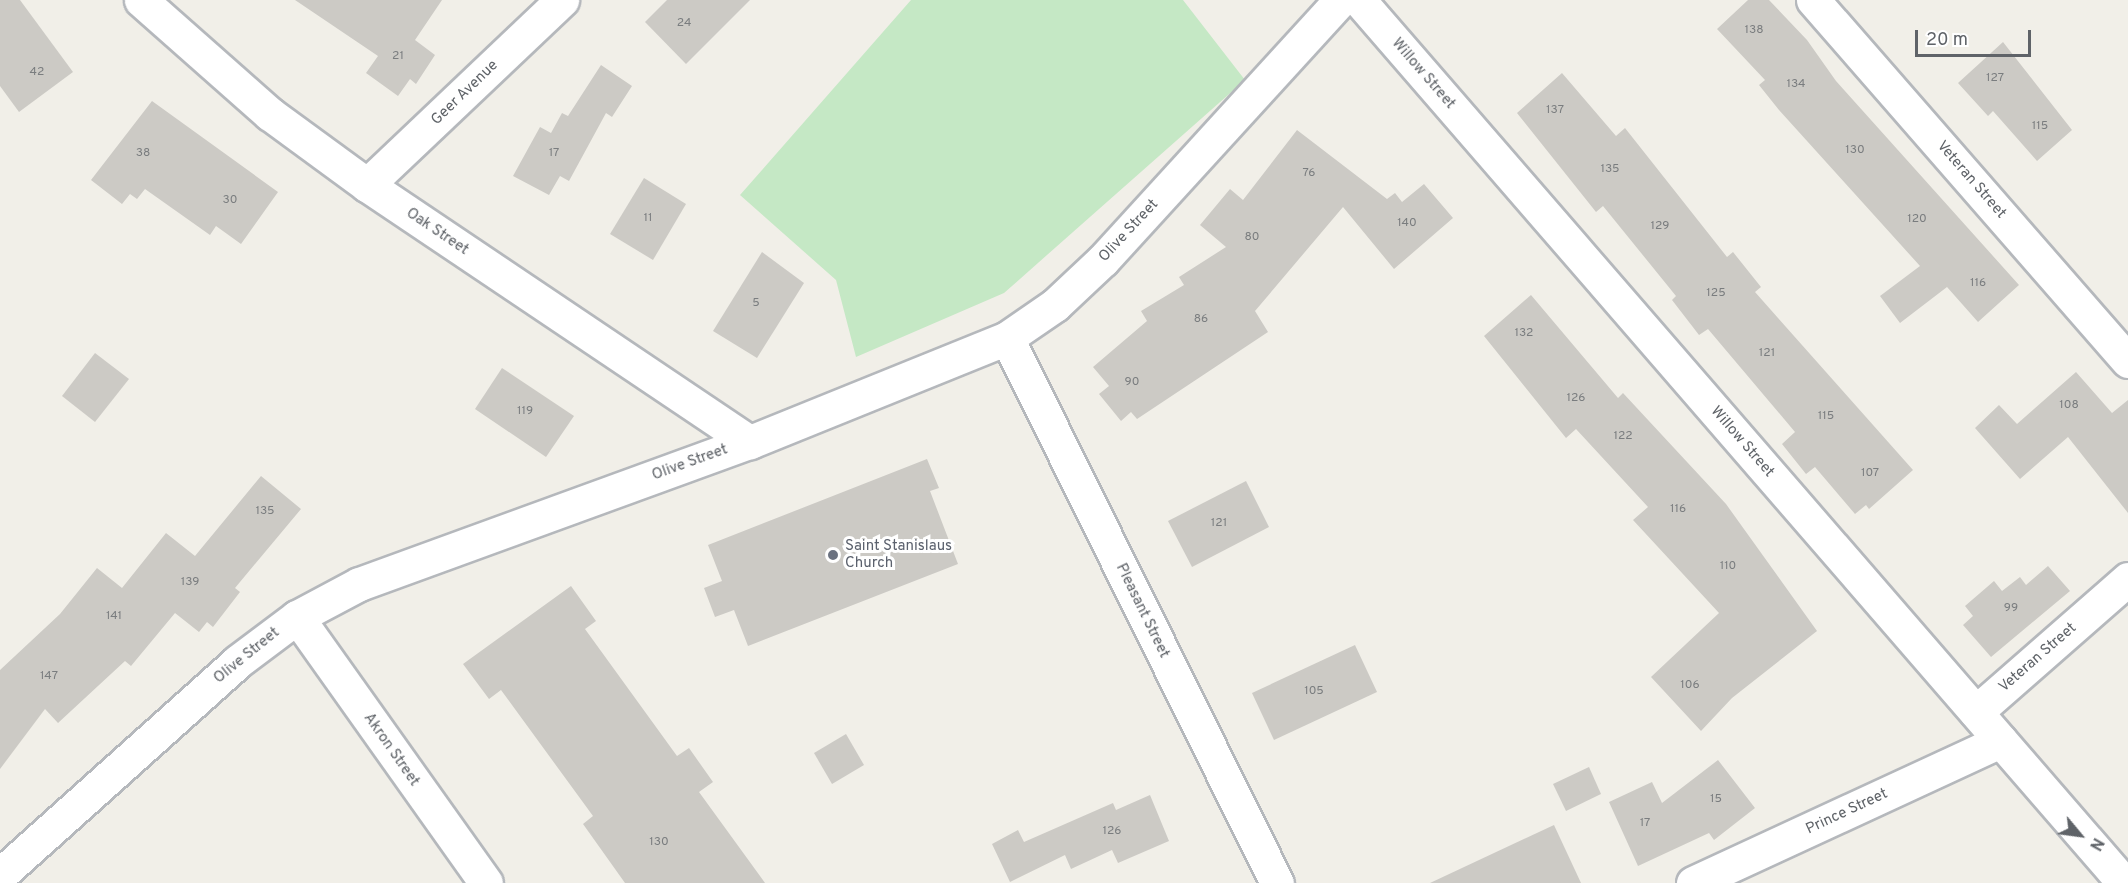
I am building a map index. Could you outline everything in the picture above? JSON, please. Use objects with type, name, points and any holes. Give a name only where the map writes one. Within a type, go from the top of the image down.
[{"type":"street","name":"Oak Street","points":[[141,0],[270,114],[367,185],[750,442]]},
{"type":"street","name":"Geer Avenue","points":[[367,185],[562,0]]},
{"type":"street","name":"Olive Street","points":[[0,875],[237,662],[297,617],[359,584],[750,442],[1007,338],[1055,305],[1103,260],[1340,0]]},
{"type":"street","name":"Willow Street","points":[[1359,0],[2124,883]]},
{"type":"street","name":"Veteran Street","points":[[1813,0],[2128,361]]},
{"type":"street","name":"Pleasant Street","points":[[1007,338],[1277,883]]},
{"type":"street","name":"Veteran Street","points":[[1976,712],[2128,579]]},
{"type":"street","name":"Akron Street","points":[[297,617],[486,883]]},
{"type":"street","name":"Prince Street","points":[[1693,883],[2001,741]]},
{"type":"green space","points":[[911,0],[1183,0],[1245,80],[1004,293],[856,357],[836,280],[740,195]]},
{"type":"building","points":[[0,0],[20,0],[73,72],[19,112],[0,86]]},
{"type":"building","points":[[295,0],[442,0],[415,40],[435,55],[416,84],[410,79],[398,96],[366,73],[378,56]]},
{"type":"building","points":[[667,0],[750,0],[686,64],[645,22]]},
{"type":"building","points":[[1748,0],[1769,0],[1807,40],[1836,81],[2019,285],[1978,322],[1947,287],[1900,323],[1880,296],[1920,266],[1779,110],[1759,85],[1765,80],[1717,29]]},
{"type":"building","points":[[2003,42],[2072,130],[2037,161],[1993,111],[1988,116],[1958,83]]},
{"type":"building","points":[[601,65],[632,86],[612,117],[606,113],[569,181],[560,176],[549,195],[513,176],[540,127],[551,133],[562,113],[568,116]]},
{"type":"building","points":[[1562,73],[1616,136],[1625,128],[1727,257],[1733,252],[1761,287],[1755,292],[1913,470],[1869,509],[1866,505],[1855,514],[1815,467],[1806,474],[1782,444],[1795,432],[1708,329],[1699,335],[1672,300],[1676,296],[1603,206],[1596,212],[1517,113]]},
{"type":"building","points":[[152,101],[278,192],[241,244],[216,226],[210,235],[145,189],[137,199],[130,194],[122,204],[91,180]]},
{"type":"building","points":[[1297,130],[1387,199],[1395,193],[1402,202],[1424,184],[1453,218],[1394,269],[1343,207],[1255,311],[1268,332],[1137,419],[1131,412],[1121,421],[1099,394],[1109,386],[1093,367],[1147,321],[1141,311],[1184,285],[1179,277],[1226,247],[1200,225],[1230,189],[1243,200]]},
{"type":"building","points":[[644,178],[686,204],[653,260],[610,234]]},
{"type":"building","points":[[762,252],[804,283],[757,358],[713,331]]},
{"type":"building","points":[[1531,295],[1618,398],[1623,393],[1726,504],[1817,631],[1732,698],[1701,731],[1651,677],[1719,613],[1633,520],[1648,507],[1576,429],[1566,438],[1484,336]]},
{"type":"building","points":[[95,353],[129,379],[95,422],[62,396]]},
{"type":"building","points":[[502,368],[574,416],[546,457],[475,409]]},
{"type":"building","points":[[2076,372],[2112,413],[2128,400],[2128,513],[2068,437],[2020,479],[1975,428],[1999,405],[2017,424]]},
{"type":"building","name":"Saint Stanislaus Church","points":[[927,459],[939,488],[930,491],[958,564],[748,646],[734,610],[715,617],[704,588],[722,581],[708,545]]},
{"type":"building","points":[[261,476],[301,509],[235,588],[240,592],[213,627],[207,622],[199,632],[175,613],[131,666],[125,661],[58,723],[45,709],[0,769],[0,670],[60,614],[97,568],[122,588],[166,533],[195,556]]},
{"type":"building","points":[[1246,481],[1269,527],[1192,567],[1168,521]]},
{"type":"building","points":[[2048,566],[2070,591],[1991,657],[1963,625],[1973,616],[1965,606],[1994,581],[2002,591],[2020,577],[2026,585]]},
{"type":"building","points":[[571,586],[596,621],[585,629],[677,756],[689,748],[713,782],[699,792],[765,883],[625,883],[583,824],[593,816],[501,690],[489,699],[463,664]]},
{"type":"building","points":[[1355,645],[1377,692],[1274,740],[1252,693]]},
{"type":"building","points":[[846,734],[864,765],[832,784],[814,753]]},
{"type":"building","points":[[1718,760],[1755,808],[1714,840],[1709,833],[1638,866],[1609,802],[1652,782],[1662,803]]},
{"type":"building","points":[[1589,767],[1601,794],[1566,811],[1553,784]]},
{"type":"building","points":[[1150,795],[1169,841],[1118,863],[1112,850],[1071,869],[1065,855],[1010,882],[992,844],[1018,830],[1024,842],[1113,803],[1116,810]]},
{"type":"building","points":[[1554,825],[1581,883],[1430,883]]},
{"type":"place","name":"Saint Stanislaus Church","points":[[833,555]]}]
